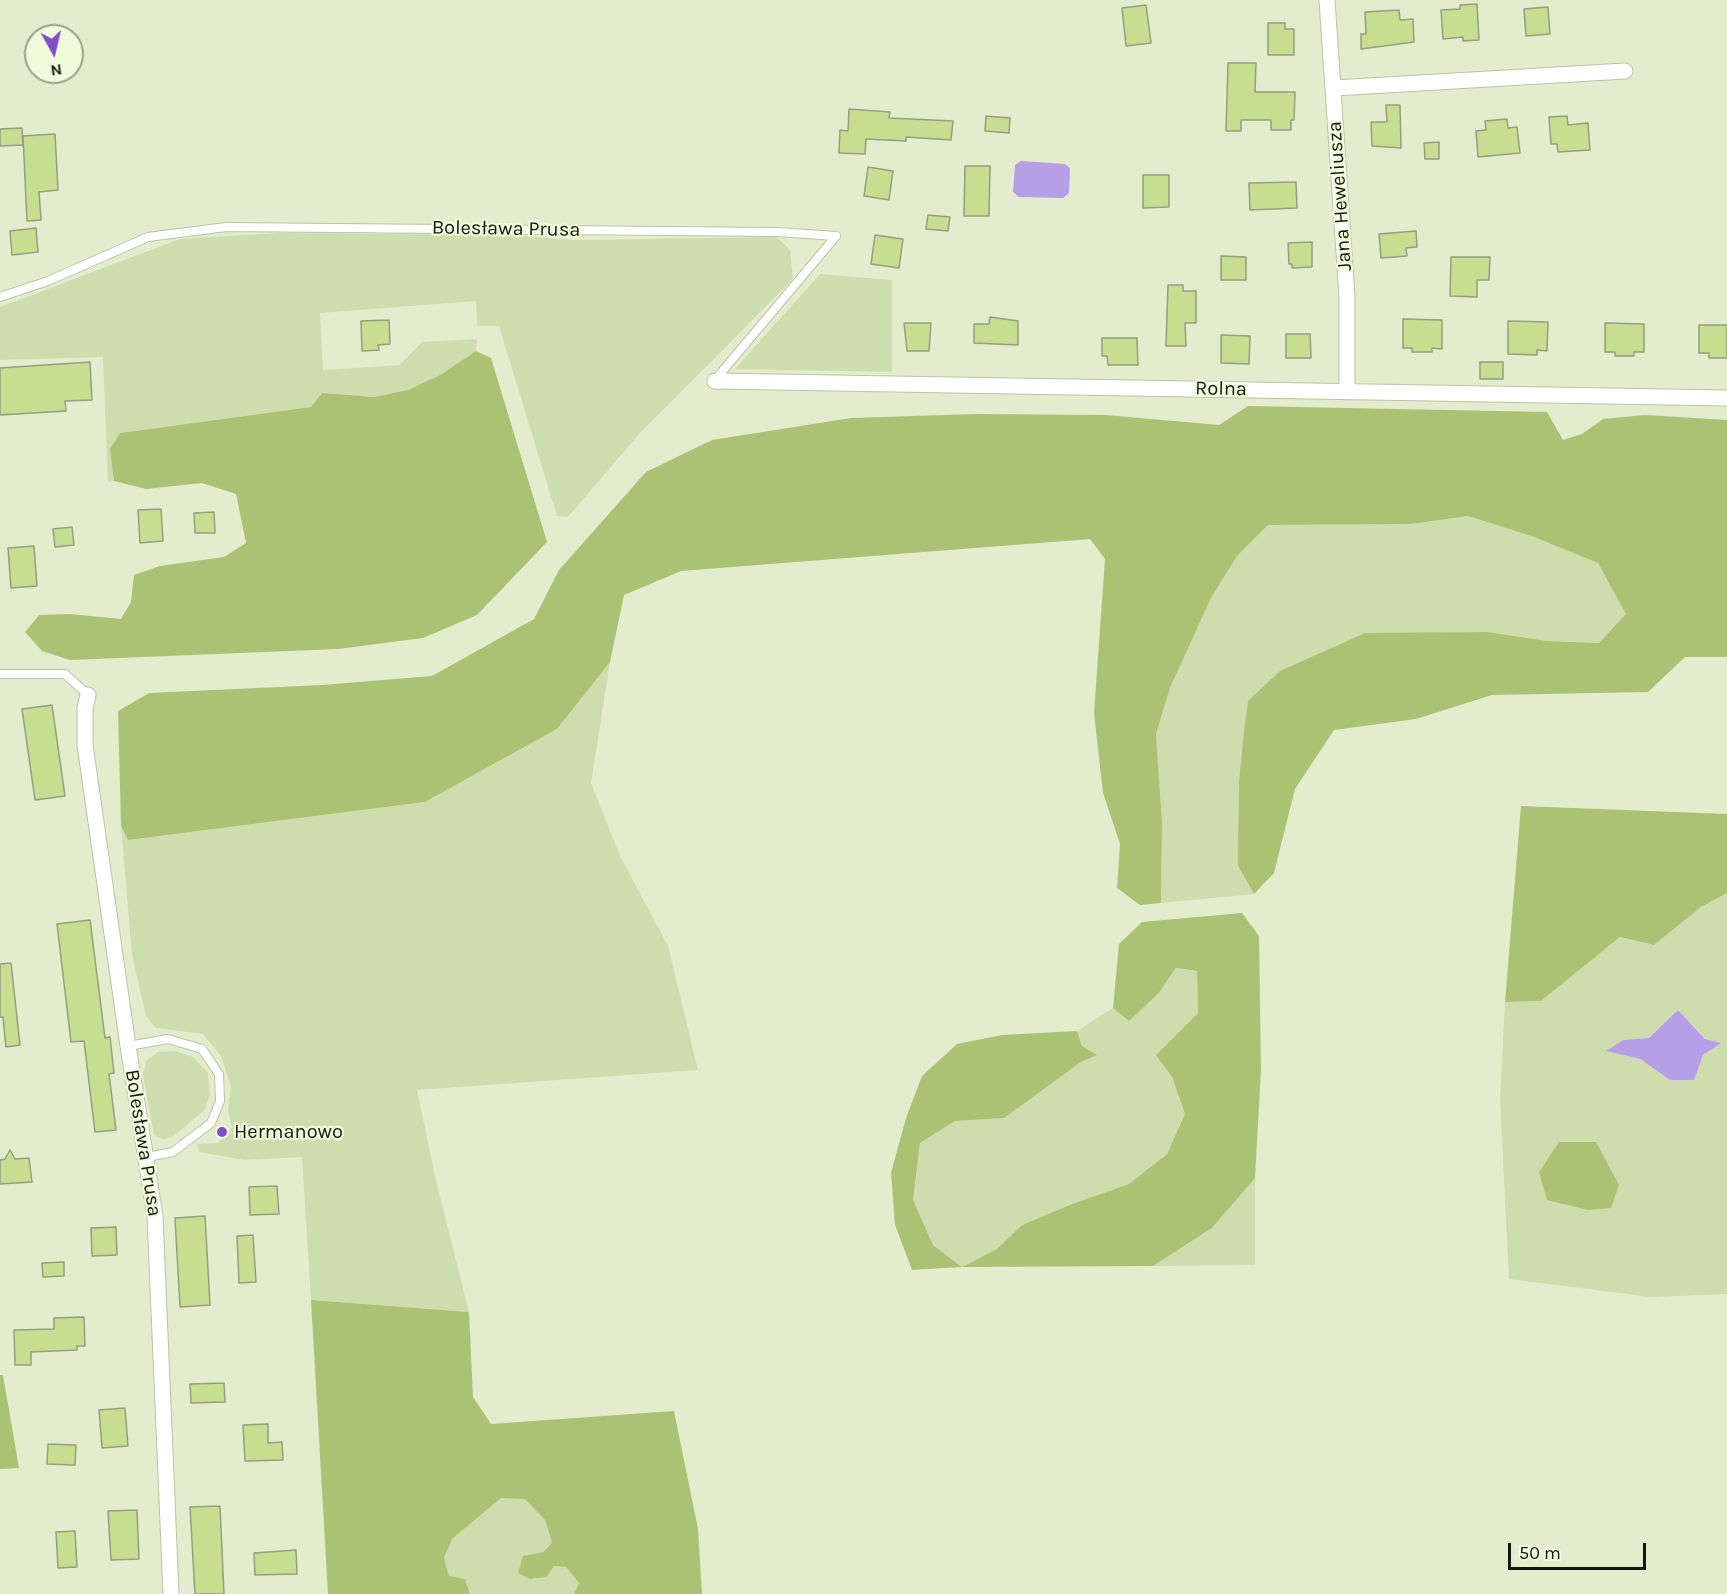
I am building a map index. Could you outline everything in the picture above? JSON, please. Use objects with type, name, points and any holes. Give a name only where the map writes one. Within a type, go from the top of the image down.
[{"type":"street","name":"Jana Heweliusza","points":[[1327,0],[1347,297],[1347,392]]},
{"type":"street","points":[[1334,88],[1625,71]]},
{"type":"street","name":"Rolna","points":[[715,381],[1727,398]]},
{"type":"street","name":"Bolesława Prusa","points":[[88,695],[85,708],[85,745],[155,1216],[171,1594]]},
{"type":"lane","name":"Bolesława Prusa","points":[[0,297],[48,281],[148,237],[226,227],[777,232],[836,237],[715,381]]},
{"type":"lane","points":[[0,674],[65,674],[88,695]]},
{"type":"lane","points":[[128,1046],[168,1039],[202,1049],[219,1074],[220,1101],[211,1123],[173,1152],[147,1157]]},
{"type":"green space","points":[[277,233],[509,235],[575,240],[777,237],[790,250],[793,279],[640,433],[568,517],[557,516],[499,326],[477,326],[476,301],[320,313],[323,370],[400,365],[422,342],[477,339],[476,351],[440,375],[409,390],[374,397],[322,393],[311,407],[120,433],[110,449],[114,481],[108,482],[103,357],[0,360],[0,307],[180,239]]},
{"type":"green space","points":[[820,274],[892,280],[892,372],[735,369]]},
{"type":"green space","points":[[476,351],[491,358],[547,542],[477,615],[423,638],[338,649],[70,660],[42,651],[25,632],[39,615],[70,614],[121,619],[131,602],[134,575],[160,566],[224,557],[246,543],[236,494],[202,483],[146,489],[114,481],[110,449],[120,433],[311,407],[322,393],[374,397],[408,390],[440,375]]},
{"type":"green space","points":[[1248,406],[1547,412],[1563,440],[1582,434],[1603,419],[1645,415],[1727,420],[1727,657],[1685,657],[1648,692],[1492,695],[1416,719],[1334,730],[1295,789],[1274,873],[1254,894],[1238,866],[1239,782],[1244,731],[1248,701],[1280,671],[1365,633],[1487,632],[1547,641],[1599,643],[1626,614],[1598,563],[1534,537],[1468,516],[1412,524],[1268,525],[1237,556],[1211,598],[1170,688],[1156,734],[1162,822],[1161,903],[1140,905],[1117,888],[1120,844],[1103,793],[1094,713],[1105,559],[1090,539],[681,571],[624,595],[610,662],[557,729],[425,802],[128,840],[121,826],[118,711],[149,693],[322,685],[432,676],[534,619],[559,570],[646,472],[712,440],[851,418],[976,414],[1106,415],[1219,425]]},
{"type":"green space","points":[[1468,516],[1534,537],[1598,563],[1627,614],[1599,643],[1365,633],[1238,866],[1254,894],[1161,903],[1162,822],[1156,734],[1170,688],[1211,598],[1237,556],[1268,525],[1412,524]]},
{"type":"green space","points":[[610,662],[591,783],[620,856],[668,946],[698,1070],[417,1090],[436,1181],[469,1312],[311,1300],[302,1157],[244,1160],[199,1152],[197,1144],[218,1143],[232,1127],[228,1110],[231,1086],[221,1056],[203,1034],[156,1028],[146,1016],[132,955],[121,826],[129,840],[425,802],[557,729]]},
{"type":"green space","points":[[1521,806],[1727,814],[1727,893],[1701,907],[1654,945],[1620,937],[1541,1001],[1505,1002]]},
{"type":"green space","points":[[1727,893],[1727,1294],[1651,1297],[1509,1279],[1500,1099],[1505,1002],[1541,1001],[1620,937],[1654,945],[1701,907]],"holes":[[[1678,1010],[1706,1039],[1670,1080],[1640,1059],[1607,1051],[1623,1040],[1649,1038]]]},
{"type":"green space","points":[[1242,913],[1259,936],[1261,1070],[1255,1178],[1212,1228],[1153,1266],[962,1267],[997,1249],[1022,1225],[1129,1184],[1167,1154],[1185,1114],[1172,1077],[1156,1055],[1198,1013],[1197,971],[1176,968],[1158,994],[1129,1021],[1113,1008],[1119,944],[1142,922]]},
{"type":"green space","points":[[1176,968],[1197,971],[1198,1013],[1156,1055],[1172,1077],[1185,1114],[1167,1154],[1129,1184],[1022,1225],[997,1249],[962,1267],[933,1245],[913,1200],[920,1143],[955,1121],[1004,1118],[1081,1062],[1096,1055],[1082,1046],[1077,1031],[1113,1008],[1129,1021],[1158,994]]},
{"type":"green space","points":[[1077,1031],[1082,1046],[1097,1055],[1081,1062],[1004,1118],[955,1121],[920,1143],[913,1200],[933,1245],[962,1267],[912,1270],[895,1225],[891,1173],[906,1118],[922,1076],[957,1044],[1002,1035]]},
{"type":"green space","points":[[175,1051],[193,1057],[208,1073],[210,1094],[205,1110],[172,1137],[163,1139],[154,1135],[143,1075],[146,1061],[158,1052]]},
{"type":"green space","points":[[1559,1142],[1596,1142],[1619,1185],[1611,1208],[1588,1210],[1547,1200],[1539,1172]]},
{"type":"green space","points":[[1255,1178],[1255,1265],[1153,1266],[1212,1228]]},
{"type":"green space","points":[[311,1300],[469,1312],[473,1397],[491,1424],[674,1411],[698,1529],[702,1594],[574,1594],[579,1583],[566,1567],[554,1566],[547,1577],[530,1579],[518,1573],[523,1556],[543,1552],[552,1543],[545,1520],[525,1499],[501,1498],[452,1539],[444,1558],[449,1576],[465,1579],[470,1594],[328,1594]]},
{"type":"green space","points":[[0,1375],[3,1375],[19,1468],[0,1469]]},
{"type":"green space","points":[[501,1498],[525,1498],[545,1520],[552,1543],[543,1552],[523,1556],[530,1579],[547,1577],[554,1566],[566,1567],[579,1583],[574,1594],[470,1594],[470,1591],[449,1576],[444,1558],[452,1539]]},
{"type":"shaded area","points":[[1021,161],[1065,164],[1070,168],[1069,193],[1063,198],[1019,197],[1013,192],[1015,165]]},
{"type":"shaded area","points":[[1678,1010],[1705,1039],[1721,1043],[1703,1055],[1694,1080],[1670,1080],[1640,1059],[1606,1051],[1623,1040],[1649,1038]]},
{"type":"building","points":[[1477,4],[1479,40],[1463,41],[1463,37],[1443,39],[1441,10],[1460,9],[1460,5]]},
{"type":"building","points":[[1146,5],[1151,43],[1126,46],[1122,8]]},
{"type":"building","points":[[1548,7],[1550,34],[1526,36],[1524,9]]},
{"type":"building","points":[[1399,10],[1400,20],[1413,19],[1414,42],[1361,49],[1361,34],[1366,34],[1365,12]]},
{"type":"building","points":[[1268,23],[1285,23],[1285,29],[1294,29],[1294,55],[1268,55]]},
{"type":"building","points":[[1228,63],[1256,63],[1255,92],[1295,92],[1294,120],[1291,120],[1291,130],[1271,130],[1271,120],[1241,120],[1241,131],[1226,131]]},
{"type":"building","points":[[1386,105],[1400,105],[1401,148],[1372,146],[1371,122],[1387,122]]},
{"type":"building","points":[[849,109],[890,112],[889,118],[953,121],[951,140],[906,137],[906,141],[866,139],[865,154],[839,153],[840,130],[848,131]]},
{"type":"building","points":[[986,116],[1010,118],[1009,133],[985,131]]},
{"type":"building","points":[[1567,116],[1568,125],[1588,123],[1590,150],[1558,152],[1557,144],[1551,144],[1549,117]]},
{"type":"building","points":[[1507,119],[1508,128],[1517,127],[1520,153],[1478,157],[1476,131],[1486,130],[1485,121]]},
{"type":"building","points":[[22,128],[23,145],[0,146],[0,129]]},
{"type":"building","points":[[55,134],[58,190],[39,192],[41,220],[27,221],[23,136]]},
{"type":"building","points":[[1439,142],[1439,159],[1425,159],[1424,143]]},
{"type":"building","points":[[965,166],[990,166],[989,216],[964,216]]},
{"type":"building","points":[[868,167],[893,171],[889,200],[864,196]]},
{"type":"building","points":[[1143,175],[1169,175],[1169,207],[1143,208]]},
{"type":"building","points":[[1296,182],[1297,208],[1250,210],[1249,183]]},
{"type":"building","points":[[928,215],[950,217],[948,231],[926,229]]},
{"type":"building","points":[[36,228],[38,252],[12,255],[10,231]]},
{"type":"building","points":[[1416,231],[1417,247],[1406,248],[1407,256],[1381,258],[1379,234]]},
{"type":"building","points":[[875,235],[903,239],[899,268],[871,264]]},
{"type":"building","points":[[1312,242],[1312,267],[1292,268],[1292,264],[1289,264],[1288,243]]},
{"type":"building","points":[[1221,256],[1246,257],[1246,280],[1221,280]]},
{"type":"building","points":[[1451,257],[1490,257],[1489,280],[1477,280],[1477,297],[1450,296]]},
{"type":"building","points":[[1168,285],[1183,285],[1183,291],[1196,291],[1196,323],[1185,323],[1186,346],[1166,346]]},
{"type":"building","points":[[990,317],[1018,321],[1018,345],[974,343],[974,324],[989,324]]},
{"type":"building","points":[[1403,319],[1442,320],[1442,349],[1432,348],[1432,352],[1412,352],[1412,348],[1403,348]]},
{"type":"building","points":[[389,320],[390,344],[378,345],[379,350],[362,351],[361,321]]},
{"type":"building","points":[[1508,321],[1548,322],[1547,351],[1537,350],[1537,355],[1508,354]]},
{"type":"building","points":[[904,323],[931,323],[929,351],[907,351]]},
{"type":"building","points":[[1605,323],[1644,324],[1644,352],[1634,352],[1634,356],[1615,356],[1615,352],[1605,352]]},
{"type":"building","points":[[1699,325],[1727,325],[1727,358],[1709,358],[1709,353],[1699,353]]},
{"type":"building","points":[[1286,334],[1310,334],[1311,358],[1286,358]]},
{"type":"building","points":[[1221,335],[1250,336],[1249,364],[1221,363]]},
{"type":"building","points":[[1102,338],[1137,338],[1138,365],[1108,365],[1107,356],[1102,356]]},
{"type":"building","points":[[90,362],[92,400],[65,401],[66,411],[0,415],[0,368]]},
{"type":"building","points":[[1480,362],[1503,362],[1503,379],[1480,379]]},
{"type":"building","points":[[161,509],[163,541],[140,543],[138,510]]},
{"type":"building","points":[[214,512],[215,533],[195,533],[194,513]]},
{"type":"building","points":[[72,527],[74,545],[55,547],[53,529]]},
{"type":"building","points":[[34,546],[37,586],[11,588],[8,548]]},
{"type":"building","points":[[52,705],[65,796],[35,800],[22,709]]},
{"type":"building","points":[[90,920],[105,1038],[110,1037],[114,1073],[109,1074],[116,1130],[95,1132],[84,1041],[71,1042],[57,924]]},
{"type":"building","points":[[11,963],[20,1045],[6,1047],[3,1017],[0,1017],[0,964]]},
{"type":"building","points":[[10,1150],[15,1159],[29,1158],[32,1182],[0,1184],[0,1160],[5,1159]]},
{"type":"building","points":[[277,1186],[279,1214],[250,1215],[249,1187]]},
{"type":"building","points":[[205,1216],[210,1305],[180,1307],[175,1218]]},
{"type":"building","points":[[116,1227],[117,1255],[92,1256],[91,1228]]},
{"type":"building","points":[[253,1235],[256,1282],[239,1283],[237,1236]]},
{"type":"building","points":[[64,1262],[64,1276],[43,1277],[42,1263]]},
{"type":"building","points":[[84,1317],[85,1346],[77,1346],[77,1350],[31,1352],[31,1365],[15,1365],[14,1330],[54,1329],[54,1318]]},
{"type":"building","points":[[224,1383],[225,1402],[191,1403],[190,1384]]},
{"type":"building","points":[[125,1408],[128,1446],[102,1448],[99,1410]]},
{"type":"building","points":[[268,1424],[268,1443],[282,1442],[283,1460],[245,1461],[243,1425]]},
{"type":"building","points":[[48,1444],[76,1445],[75,1465],[47,1464]]},
{"type":"building","points":[[220,1506],[224,1594],[195,1594],[190,1507]]},
{"type":"building","points":[[137,1510],[139,1559],[111,1560],[108,1511]]},
{"type":"building","points":[[75,1531],[77,1567],[58,1568],[56,1532]]},
{"type":"building","points":[[296,1550],[297,1574],[255,1575],[254,1553]]},
{"type":"place","name":"Hermanowo","points":[[222,1132]]}]
